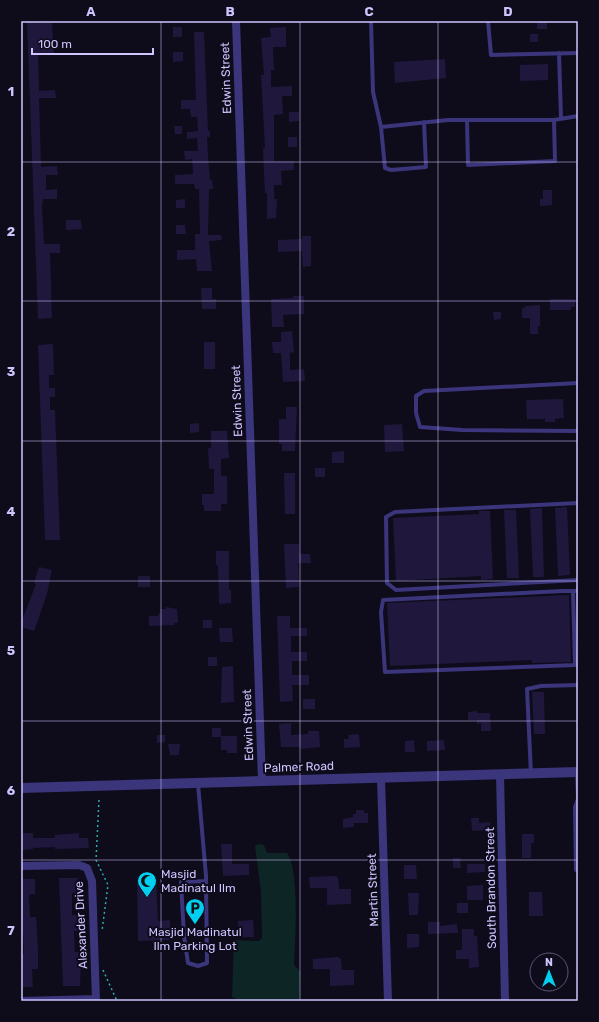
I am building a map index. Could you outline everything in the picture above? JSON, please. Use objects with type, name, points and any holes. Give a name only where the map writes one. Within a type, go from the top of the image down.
[{"type":"street","name":"Edwin Street","points":[[236,21],[262,781]]},
{"type":"street","name":"Palmer Road","points":[[21,788],[578,772]]},
{"type":"street","name":"South Brandon Street","points":[[500,774],[505,1001]]},
{"type":"street","name":"Martin Street","points":[[381,778],[388,1001]]},
{"type":"street","name":"Alexander Drive","points":[[21,866],[79,865],[89,871],[92,881],[96,1000]]},
{"type":"street","points":[[21,1001],[96,1000]]},
{"type":"lane","points":[[371,21],[373,92],[381,127],[385,168],[391,170],[426,167],[424,122]]},
{"type":"lane","points":[[488,21],[491,55],[578,54]]},
{"type":"lane","points":[[559,54],[561,118]]},
{"type":"lane","points":[[381,127],[424,122],[466,120],[554,120],[578,116]]},
{"type":"lane","points":[[466,120],[468,165],[555,162],[554,120]]},
{"type":"lane","points":[[578,383],[424,390],[416,396],[416,413],[420,427],[462,430],[578,431]]},
{"type":"lane","points":[[578,503],[395,512],[386,517],[387,584],[396,590],[578,580]]},
{"type":"lane","points":[[576,591],[575,665],[385,672],[381,612],[383,600],[576,591]]},
{"type":"lane","points":[[530,774],[527,689],[541,686],[578,685]]},
{"type":"lane","points":[[578,772],[578,799],[575,807],[576,870],[578,870]]},
{"type":"lane","points":[[198,783],[206,881],[207,963],[198,966],[188,963],[184,936],[181,882],[206,881]]},
{"type":"path","points":[[99,800],[96,860],[108,885],[102,934]]},
{"type":"path","points":[[102,968],[117,1001]]},
{"type":"green space","points":[[258,844],[264,845],[267,853],[287,853],[291,862],[294,874],[296,907],[294,965],[301,972],[299,1001],[254,1002],[232,997],[234,940],[259,941],[262,938],[261,892],[255,846]]},
{"type":"building","points":[[27,21],[52,23],[54,53],[38,53],[39,91],[55,90],[56,98],[39,98],[41,167],[57,166],[58,175],[46,175],[46,190],[57,189],[57,199],[43,199],[44,244],[60,244],[60,253],[50,253],[52,318],[38,319]]},
{"type":"building","points":[[537,21],[547,21],[547,29],[537,29]]},
{"type":"building","points":[[173,27],[182,27],[182,37],[173,37]]},
{"type":"building","points":[[286,27],[286,47],[273,47],[274,70],[271,70],[271,87],[292,86],[292,96],[282,96],[283,114],[274,115],[274,161],[294,161],[294,170],[281,171],[282,185],[274,185],[274,199],[277,199],[276,218],[267,219],[261,75],[264,75],[261,38],[271,37],[270,28]]},
{"type":"building","points":[[194,32],[204,32],[208,131],[210,131],[210,137],[207,137],[208,156],[210,180],[212,180],[213,189],[209,189],[208,235],[221,235],[222,240],[209,241],[212,271],[197,271],[196,259],[177,260],[177,250],[195,250],[195,234],[200,234],[199,189],[195,189],[194,184],[175,184],[175,175],[193,174],[192,159],[185,160],[184,151],[198,151],[197,138],[187,139],[187,132],[198,131],[197,117],[191,117],[190,109],[181,109],[181,100],[196,100]]},
{"type":"building","points":[[530,34],[538,34],[538,42],[530,42]]},
{"type":"building","points":[[173,52],[183,52],[183,61],[173,62]]},
{"type":"building","points":[[445,59],[446,78],[395,83],[394,62]]},
{"type":"building","points":[[548,64],[548,80],[520,81],[520,65]]},
{"type":"building","points":[[289,112],[299,112],[299,121],[289,122]]},
{"type":"building","points":[[174,126],[182,126],[182,134],[175,134]]},
{"type":"building","points":[[288,137],[297,137],[297,147],[288,147]]},
{"type":"building","points":[[543,190],[552,190],[552,205],[540,206],[540,199],[543,199]]},
{"type":"building","points":[[185,199],[185,208],[176,208],[176,200]]},
{"type":"building","points":[[66,220],[81,220],[82,229],[66,230]]},
{"type":"building","points":[[176,225],[185,225],[186,234],[176,234]]},
{"type":"building","points":[[302,236],[311,236],[311,266],[303,267],[302,251],[278,252],[278,240],[302,239]]},
{"type":"building","points":[[201,288],[212,288],[212,299],[216,299],[216,309],[202,309]]},
{"type":"building","points":[[293,296],[304,296],[304,314],[283,315],[284,327],[272,327],[271,299],[293,298]]},
{"type":"building","points":[[550,299],[575,299],[575,307],[571,307],[571,310],[550,310]]},
{"type":"building","points":[[540,305],[540,326],[538,326],[538,334],[530,334],[530,318],[522,318],[522,308],[525,308],[525,306]]},
{"type":"building","points":[[493,312],[501,312],[501,319],[494,320]]},
{"type":"building","points":[[292,331],[294,352],[290,353],[290,370],[304,369],[305,381],[283,382],[281,353],[273,353],[272,342],[281,342],[281,332]]},
{"type":"building","points":[[204,342],[215,342],[215,369],[204,369]]},
{"type":"building","points":[[53,344],[54,375],[49,375],[49,388],[55,388],[55,397],[50,397],[50,410],[55,410],[60,540],[45,540],[38,345]]},
{"type":"building","points":[[563,399],[564,418],[555,419],[555,422],[545,422],[545,419],[527,419],[526,400]]},
{"type":"building","points":[[286,407],[297,407],[295,451],[282,451],[282,444],[279,444],[279,419],[286,419]]},
{"type":"building","points":[[199,423],[199,432],[190,433],[190,424]]},
{"type":"building","points":[[402,424],[404,451],[385,452],[384,425]]},
{"type":"building","points":[[211,431],[227,431],[229,458],[221,459],[221,476],[227,476],[227,504],[221,504],[221,511],[204,511],[204,505],[202,505],[202,494],[214,494],[214,469],[209,469],[208,448],[211,448]]},
{"type":"building","points":[[344,451],[344,463],[332,463],[332,452]]},
{"type":"building","points":[[315,468],[325,468],[325,477],[315,477]]},
{"type":"building","points":[[284,473],[295,473],[295,514],[285,514]]},
{"type":"building","points":[[567,507],[570,575],[558,576],[555,508]]},
{"type":"building","points":[[542,508],[544,577],[533,577],[530,509]]},
{"type":"building","points":[[504,510],[516,510],[519,578],[507,578]]},
{"type":"building","points":[[479,511],[490,511],[493,579],[481,580],[481,576],[396,581],[393,518],[479,514]]},
{"type":"building","points":[[284,544],[299,544],[300,554],[310,554],[311,563],[298,563],[299,587],[286,588]]},
{"type":"building","points":[[216,551],[229,551],[229,590],[231,590],[231,603],[219,604],[218,565],[216,565]]},
{"type":"building","points":[[39,567],[52,570],[47,594],[34,631],[21,627],[21,623],[36,584],[34,583]]},
{"type":"building","points":[[138,576],[150,576],[150,587],[138,587]]},
{"type":"building","points":[[569,595],[571,662],[532,663],[532,660],[390,666],[387,603]]},
{"type":"building","points":[[166,607],[177,609],[178,623],[174,623],[174,625],[149,626],[149,616],[158,616],[158,614],[161,613],[160,609],[166,609]]},
{"type":"building","points":[[277,616],[290,616],[290,628],[307,628],[307,636],[291,636],[291,652],[307,652],[307,661],[292,661],[292,675],[309,675],[309,685],[292,685],[293,701],[280,702]]},
{"type":"building","points":[[203,620],[212,620],[212,628],[203,628]]},
{"type":"building","points":[[219,628],[232,628],[233,642],[220,642]]},
{"type":"building","points":[[208,657],[217,657],[217,666],[208,666]]},
{"type":"building","points":[[233,666],[234,702],[221,703],[222,667]]},
{"type":"building","points":[[532,692],[544,692],[545,734],[534,734]]},
{"type":"building","points":[[303,699],[315,699],[315,709],[303,709]]},
{"type":"building","points":[[477,711],[477,713],[490,713],[491,731],[481,731],[481,723],[477,724],[477,720],[468,720],[468,712]]},
{"type":"building","points":[[291,723],[291,735],[308,734],[308,731],[319,731],[320,747],[301,749],[301,747],[281,747],[279,724]]},
{"type":"building","points":[[212,728],[221,728],[221,736],[237,736],[237,753],[227,753],[227,750],[221,750],[221,737],[212,737]]},
{"type":"building","points":[[359,734],[360,747],[344,748],[344,739],[349,739],[348,735]]},
{"type":"building","points":[[157,735],[165,735],[165,742],[157,743]]},
{"type":"building","points":[[414,740],[415,752],[405,752],[405,741]]},
{"type":"building","points":[[444,740],[445,750],[427,751],[427,741]]},
{"type":"building","points":[[168,744],[180,744],[179,755],[170,755]]},
{"type":"building","points":[[356,810],[364,810],[364,813],[368,813],[368,823],[354,823],[354,827],[343,828],[343,819],[353,817],[353,814],[356,814]]},
{"type":"building","points":[[471,818],[479,818],[479,823],[490,822],[490,830],[472,831]]},
{"type":"building","points":[[21,833],[33,833],[33,838],[55,838],[55,835],[79,833],[79,838],[88,838],[89,848],[55,849],[55,847],[21,850]]},
{"type":"building","points":[[522,834],[534,834],[534,843],[531,843],[531,858],[522,858]]},
{"type":"building","points":[[221,844],[232,844],[232,864],[249,864],[249,875],[223,876]]},
{"type":"building","points":[[453,858],[460,858],[461,868],[453,868]]},
{"type":"building","points":[[467,864],[485,864],[485,872],[467,873]]},
{"type":"building","points":[[404,865],[416,865],[417,879],[404,879]]},
{"type":"building","name":"Masjid Madinatul Ilm","points":[[137,877],[156,877],[158,921],[170,920],[171,940],[138,941]]},
{"type":"building","points":[[309,877],[338,877],[339,889],[351,889],[351,904],[327,905],[327,888],[310,888]]},
{"type":"building","points":[[59,878],[78,878],[77,893],[72,893],[72,915],[79,915],[78,931],[74,931],[75,952],[79,952],[81,960],[80,986],[63,986]]},
{"type":"building","points":[[21,879],[35,879],[35,894],[29,895],[30,917],[36,917],[38,949],[38,969],[32,969],[33,987],[23,987],[23,969],[21,969],[21,954],[24,954],[23,933],[21,933]]},
{"type":"building","points":[[483,885],[483,900],[467,900],[467,886]]},
{"type":"building","points":[[529,892],[542,892],[543,916],[529,916]]},
{"type":"building","points":[[408,893],[419,893],[418,915],[409,915]]},
{"type":"building","points":[[457,903],[468,903],[468,913],[457,913]]},
{"type":"building","points":[[253,920],[254,937],[239,937],[238,921]]},
{"type":"building","points":[[428,922],[440,922],[440,926],[457,924],[458,933],[428,934]]},
{"type":"building","points":[[462,929],[474,929],[474,936],[477,936],[479,967],[469,968],[469,959],[456,959],[456,950],[462,950]]},
{"type":"building","points":[[407,934],[419,934],[419,947],[407,948]]},
{"type":"building","points":[[338,957],[341,959],[342,970],[354,970],[354,985],[330,986],[330,969],[313,969],[313,959]]},
{"type":"place","name":"Masjid Madinatul Ilm","points":[[147,898]]},
{"type":"place","name":"Masjid Madinatul Ilm Parking Lot","points":[[195,925]]}]
